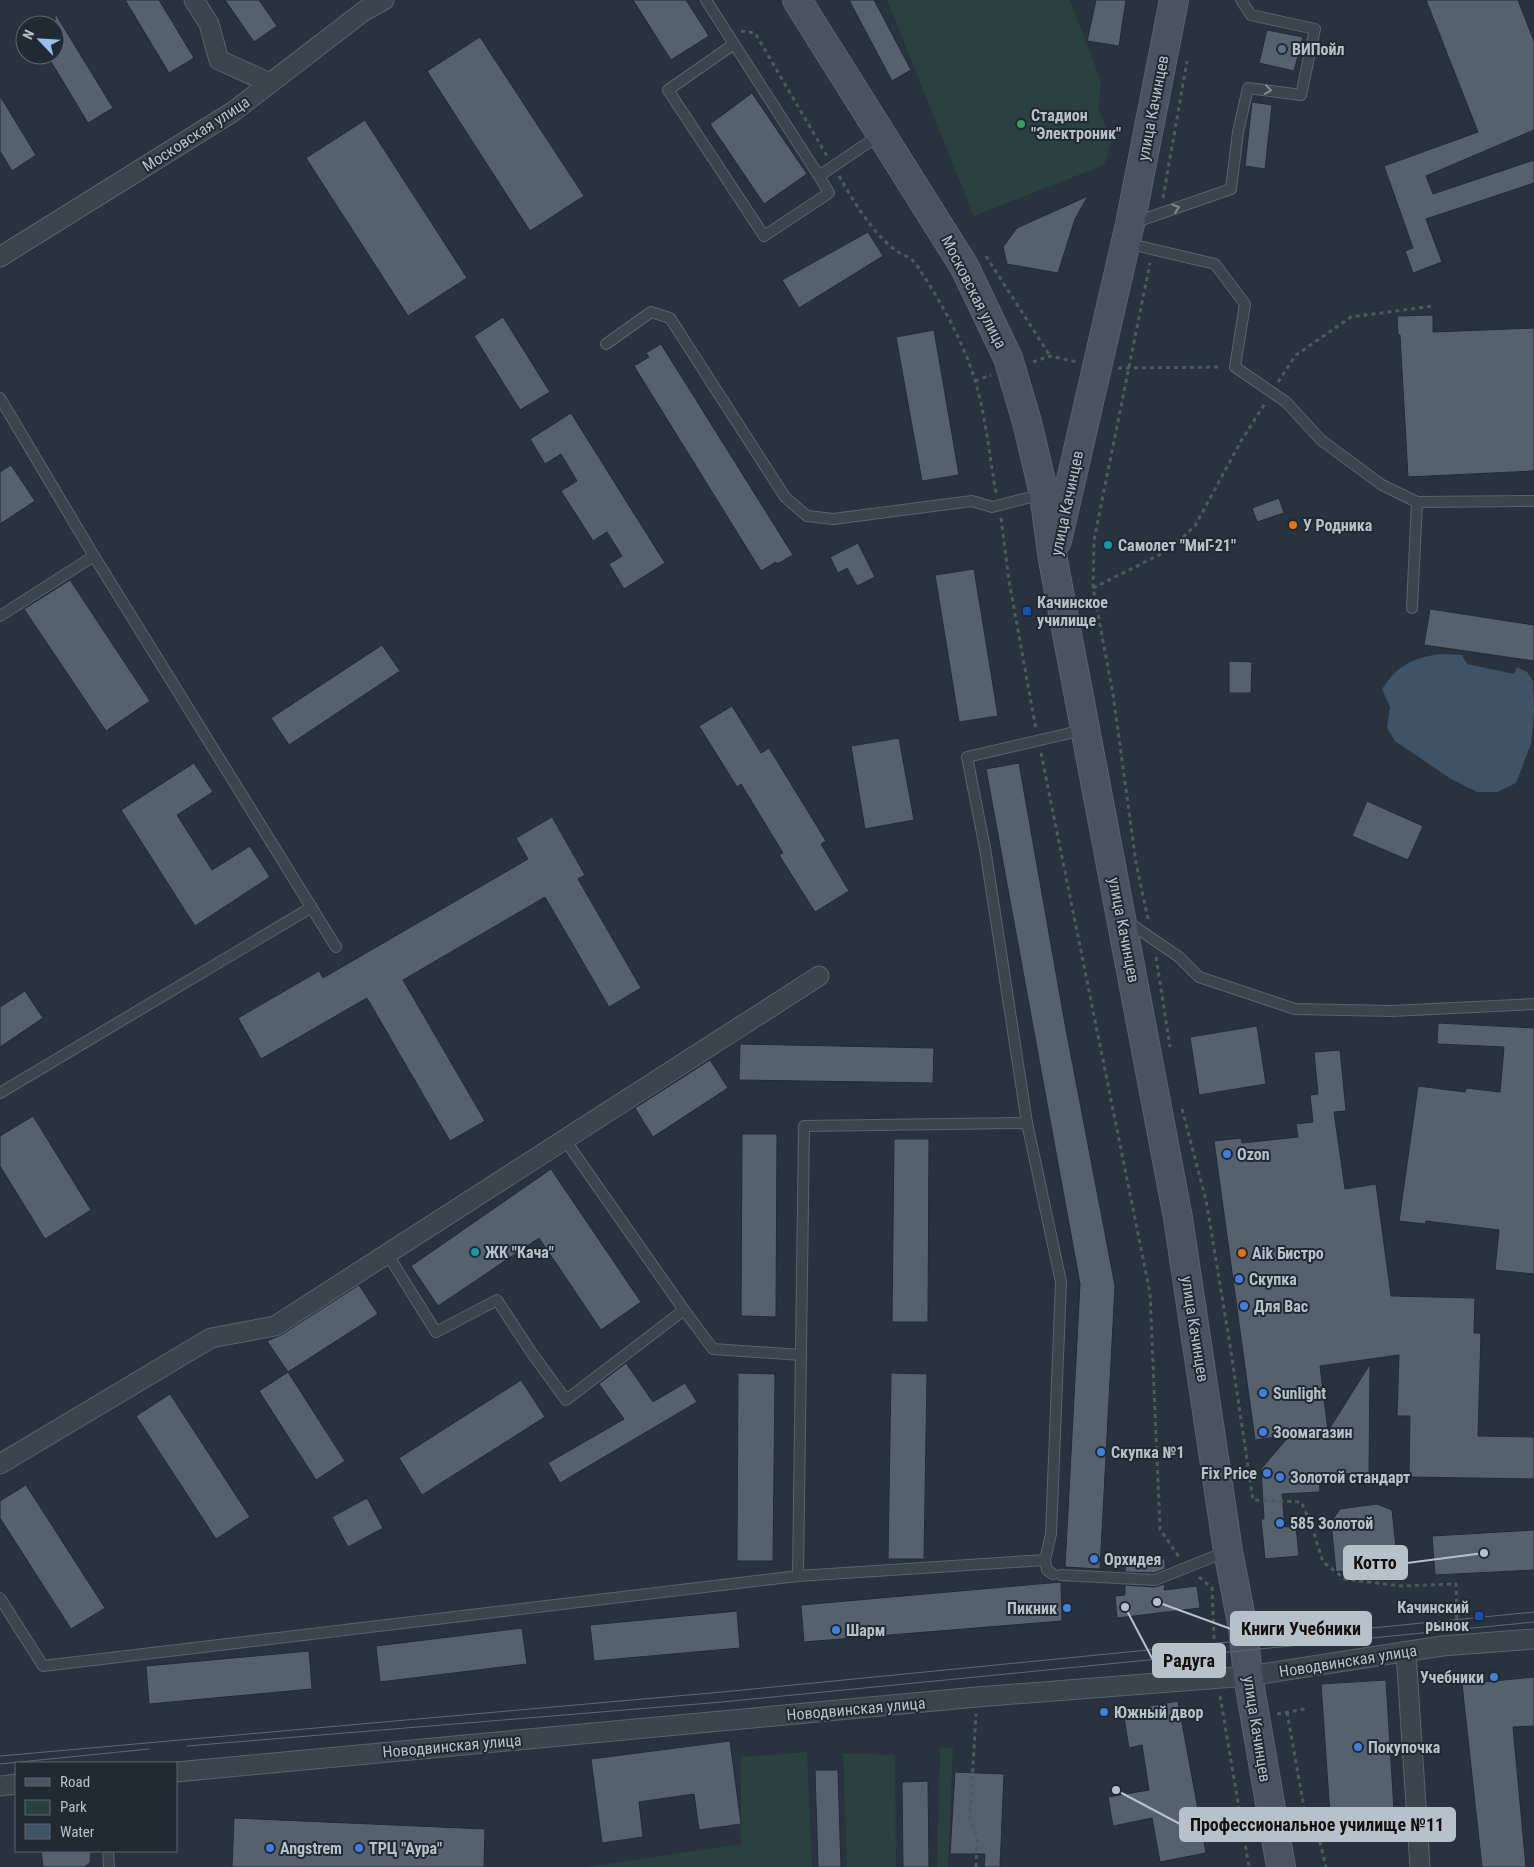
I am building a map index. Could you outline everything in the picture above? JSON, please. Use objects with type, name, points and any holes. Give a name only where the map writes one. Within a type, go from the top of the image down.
[{"type":"main road","name":"Московская улица","points":[[797,0],[964,266],[1008,358],[1027,422],[1044,494],[1053,560]]},
{"type":"main road","name":"улица Качинцев","points":[[1174,0],[1128,234],[1053,560],[1178,1218],[1228,1551],[1243,1628],[1248,1676],[1281,1867]]},
{"type":"street","points":[[194,0],[210,24],[219,60],[270,83]]},
{"type":"street","name":"Московская улица","points":[[0,257],[234,112],[360,6],[384,0]]},
{"type":"street","points":[[0,1464],[211,1338],[275,1326],[819,976]]},
{"type":"street","name":"Новодвинская улица","points":[[178,1772],[977,1697],[1248,1676],[1458,1645],[1534,1639]]},
{"type":"street","points":[[1406,1652],[1420,1867]]},
{"type":"street","points":[[0,1786],[15,1784]]},
{"type":"lane","points":[[706,0],[829,192],[764,236],[668,90],[734,44]]},
{"type":"lane","points":[[1241,0],[1251,16],[1315,29],[1301,94],[1248,88],[1238,132],[1231,189],[1160,214],[1128,234],[1153,250],[1215,264],[1245,304],[1235,367],[1286,402],[1321,440],[1382,485],[1417,502],[1534,501]]},
{"type":"lane","points":[[819,176],[882,134]]},
{"type":"lane","points":[[606,344],[651,312],[670,318],[785,497],[807,516],[832,519],[972,501],[992,507],[1044,494]]},
{"type":"lane","points":[[0,398],[94,556],[336,947]]},
{"type":"lane","points":[[1412,608],[1417,502]]},
{"type":"lane","points":[[0,616],[94,556]]},
{"type":"lane","points":[[1086,730],[967,757],[985,848],[1026,1123],[1061,1282],[1051,1534],[1045,1560],[1047,1570],[1057,1575],[1155,1580],[1228,1551]]},
{"type":"lane","points":[[0,1093],[312,907]]},
{"type":"lane","points":[[1122,918],[1179,957],[1199,977],[1295,1009],[1392,1011],[1534,1004]]},
{"type":"lane","points":[[798,1576],[804,1126],[1026,1123]]},
{"type":"lane","points":[[565,1140],[713,1349],[801,1355]]},
{"type":"lane","points":[[388,1255],[436,1332],[497,1300],[566,1400],[684,1310]]},
{"type":"lane","points":[[0,1598],[43,1666],[798,1576],[1045,1560]]},
{"type":"lane","points":[[108,1852],[109,1867]]},
{"type":"path","points":[[724,28],[756,33],[854,203],[894,250],[915,262],[944,309],[969,362],[979,392],[999,505],[1009,581],[1038,742],[1150,1293],[1160,1529],[1186,1568],[1212,1588],[1217,1679],[1249,1867]]},
{"type":"path","points":[[1160,214],[1187,58]]},
{"type":"path","points":[[1153,250],[1094,540],[1093,588],[1113,694],[1136,863],[1153,939],[1172,1056]]},
{"type":"path","points":[[1093,588],[1169,550],[1195,526],[1241,441],[1296,355],[1351,317],[1433,306]]},
{"type":"path","points":[[1128,369],[1235,367]]},
{"type":"path","points":[[1180,1104],[1206,1200],[1230,1345],[1252,1500],[1301,1502],[1311,1524],[1323,1562],[1344,1579],[1402,1586],[1456,1584],[1458,1645]]},
{"type":"path","points":[[976,1867],[977,1837],[970,1818],[977,1697]]},
{"type":"path","points":[[1288,1712],[1306,1819],[1318,1830],[1326,1867]]},
{"type":"green space","name":"Стадион \"Электроник\"","points":[[887,0],[1070,0],[1101,82],[1098,108],[1112,141],[1104,165],[974,216]]},
{"type":"green space","points":[[940,1748],[953,1748],[948,1867],[937,1867]]},
{"type":"green space","points":[[807,1752],[812,1867],[587,1867],[741,1844],[741,1757]]},
{"type":"green space","points":[[843,1753],[895,1755],[896,1867],[847,1867]]},
{"type":"water","points":[[1439,654],[1462,655],[1467,664],[1514,674],[1517,667],[1527,672],[1533,681],[1534,713],[1531,744],[1516,783],[1497,792],[1477,792],[1451,779],[1395,741],[1387,728],[1390,707],[1382,689],[1394,674],[1406,664],[1420,658]]},
{"type":"building","points":[[125,0],[159,0],[194,58],[169,73]]},
{"type":"building","points":[[225,0],[259,0],[277,26],[254,42]]},
{"type":"building","points":[[633,0],[686,0],[709,36],[671,60]]},
{"type":"building","points":[[849,0],[874,0],[911,70],[892,81]]},
{"type":"building","points":[[1096,0],[1126,0],[1119,46],[1087,41]]},
{"type":"building","points":[[1426,0],[1518,0],[1534,41],[1534,130],[1426,176],[1433,194],[1534,160],[1534,183],[1426,219],[1442,262],[1413,273],[1405,251],[1413,248],[1384,166],[1478,132]]},
{"type":"building","points":[[65,29],[113,108],[88,123],[53,65],[65,65]]},
{"type":"building","points":[[1267,30],[1303,37],[1294,71],[1259,63]]},
{"type":"building","points":[[480,37],[584,196],[530,231],[427,71]]},
{"type":"building","points":[[752,93],[807,174],[764,204],[710,124]]},
{"type":"building","points":[[0,96],[36,155],[12,171],[0,151]]},
{"type":"building","points":[[1252,102],[1272,105],[1265,169],[1245,166]]},
{"type":"building","points":[[365,120],[467,278],[408,316],[306,158]]},
{"type":"building","points":[[1088,196],[1075,219],[1058,273],[1007,264],[1003,247],[1017,228]]},
{"type":"building","points":[[868,232],[883,256],[799,308],[782,280]]},
{"type":"building","points":[[1433,315],[1433,332],[1534,328],[1534,471],[1408,477],[1400,335],[1398,335],[1397,316]]},
{"type":"building","points":[[503,317],[550,392],[520,410],[474,336]]},
{"type":"building","points":[[934,330],[959,475],[922,481],[896,337]]},
{"type":"building","points":[[661,344],[793,555],[761,571],[634,366],[649,357],[646,353]]},
{"type":"building","points":[[571,413],[665,563],[624,589],[609,564],[622,556],[607,532],[593,541],[561,491],[577,481],[561,454],[545,464],[530,439]]},
{"type":"building","points":[[11,465],[35,501],[0,524],[0,472]]},
{"type":"building","points":[[1279,498],[1284,513],[1257,522],[1252,508]]},
{"type":"building","points":[[858,543],[875,577],[857,586],[847,568],[838,573],[830,557]]},
{"type":"building","points":[[974,569],[998,716],[959,722],[935,575]]},
{"type":"building","points":[[70,580],[150,701],[106,731],[24,609]]},
{"type":"building","points":[[1430,609],[1534,625],[1534,661],[1424,645]]},
{"type":"building","points":[[382,645],[400,671],[289,745],[271,718]]},
{"type":"building","points":[[1229,661],[1252,662],[1251,693],[1229,693]]},
{"type":"building","points":[[732,706],[761,753],[769,748],[826,841],[821,844],[849,891],[815,912],[779,855],[783,853],[741,784],[737,787],[699,726]]},
{"type":"building","points":[[899,738],[914,820],[865,829],[851,746]]},
{"type":"building","points":[[194,763],[213,792],[177,815],[212,870],[250,846],[270,877],[195,926],[121,810]]},
{"type":"building","points":[[1019,763],[1065,1024],[1115,1286],[1100,1569],[1065,1567],[1080,1284],[986,769]]},
{"type":"building","points":[[1367,801],[1423,826],[1408,860],[1352,836]]},
{"type":"building","points":[[552,817],[585,875],[578,879],[641,988],[609,1007],[545,897],[403,980],[485,1121],[450,1141],[367,998],[261,1059],[238,1018],[319,971],[323,978],[528,859],[516,838]]},
{"type":"building","points":[[25,991],[43,1018],[0,1047],[0,1007]]},
{"type":"building","points":[[1438,1023],[1534,1028],[1534,1274],[1495,1270],[1499,1230],[1426,1221],[1425,1224],[1399,1221],[1418,1086],[1465,1092],[1466,1088],[1500,1092],[1504,1047],[1437,1044]]},
{"type":"building","points":[[1257,1026],[1266,1084],[1199,1095],[1190,1037]]},
{"type":"building","points":[[740,1044],[934,1048],[933,1083],[739,1080]]},
{"type":"building","points":[[1340,1050],[1346,1111],[1334,1112],[1345,1189],[1376,1184],[1391,1296],[1475,1298],[1474,1333],[1481,1333],[1478,1436],[1534,1437],[1534,1479],[1409,1477],[1410,1416],[1397,1416],[1399,1355],[1320,1366],[1328,1431],[1370,1364],[1369,1474],[1319,1473],[1320,1492],[1282,1494],[1285,1527],[1296,1526],[1299,1556],[1265,1559],[1261,1519],[1264,1519],[1261,1469],[1290,1435],[1255,1440],[1214,1141],[1241,1138],[1242,1143],[1298,1137],[1296,1124],[1313,1122],[1310,1095],[1318,1094],[1314,1052]]},
{"type":"building","points":[[710,1060],[728,1088],[653,1137],[635,1108]]},
{"type":"building","points":[[33,1116],[91,1210],[45,1239],[0,1166],[0,1136]]},
{"type":"building","points":[[742,1134],[777,1134],[776,1317],[741,1316]]},
{"type":"building","points":[[894,1139],[929,1139],[928,1322],[892,1322]]},
{"type":"building","name":"ЖК \"Кача\"","points":[[551,1169],[641,1302],[601,1330],[539,1238],[438,1306],[411,1266]]},
{"type":"building","points":[[359,1285],[378,1314],[288,1372],[267,1341],[281,1335]]},
{"type":"building","points":[[626,1363],[653,1402],[685,1383],[697,1402],[560,1483],[548,1463],[624,1419],[599,1384]]},
{"type":"building","points":[[288,1372],[345,1461],[316,1480],[259,1391]]},
{"type":"building","points":[[738,1373],[775,1374],[773,1561],[737,1561]]},
{"type":"building","points":[[891,1373],[927,1374],[924,1559],[888,1559]]},
{"type":"building","points":[[521,1380],[545,1417],[422,1495],[399,1458]]},
{"type":"building","points":[[170,1394],[250,1517],[216,1539],[136,1416]]},
{"type":"building","points":[[26,1485],[105,1608],[71,1629],[0,1518],[0,1501]]},
{"type":"building","points":[[367,1498],[383,1528],[348,1547],[332,1517]]},
{"type":"building","points":[[1377,1504],[1392,1510],[1398,1565],[1336,1572],[1331,1522],[1340,1509]]},
{"type":"building","points":[[1534,1530],[1534,1570],[1435,1575],[1432,1536]]},
{"type":"building","points":[[1126,1558],[1165,1559],[1165,1569],[1154,1573],[1125,1572]]},
{"type":"building","points":[[1061,1582],[1062,1621],[804,1642],[801,1605]]},
{"type":"building","points":[[1165,1584],[1164,1590],[1197,1586],[1200,1608],[1117,1618],[1115,1596],[1125,1595],[1125,1585],[1155,1587]]},
{"type":"building","points":[[737,1611],[740,1648],[594,1661],[590,1625]]},
{"type":"building","points":[[522,1628],[527,1664],[380,1682],[376,1646]]},
{"type":"building","points":[[309,1651],[312,1689],[149,1704],[146,1666]]},
{"type":"building","points":[[1534,1677],[1534,1726],[1513,1727],[1526,1867],[1482,1867],[1462,1684]]},
{"type":"building","name":"Покупочка","points":[[1386,1680],[1394,1810],[1330,1815],[1321,1684]]},
{"type":"building","points":[[1178,1701],[1206,1853],[1160,1862],[1152,1818],[1113,1826],[1108,1797],[1149,1790],[1142,1745],[1129,1748],[1123,1711]]},
{"type":"building","points":[[730,1741],[741,1824],[699,1830],[694,1794],[639,1802],[643,1837],[602,1843],[591,1759]]},
{"type":"building","points":[[815,1770],[838,1770],[841,1867],[818,1867]]},
{"type":"building","points":[[955,1772],[1004,1774],[1000,1867],[984,1867],[985,1854],[950,1854]]},
{"type":"building","points":[[928,1781],[929,1867],[903,1867],[902,1782]]},
{"type":"building","name":"ТРЦ \"Аура\"","points":[[234,1818],[485,1829],[484,1867],[232,1867]]},
{"type":"building","points":[[41,1852],[91,1852],[90,1863],[84,1867],[43,1867]]},
{"type":"tram line","points":[[0,1756],[722,1692],[1534,1612]]},
{"type":"tram line","points":[[187,1746],[722,1702],[1534,1622]]},
{"type":"tram line","points":[[20,1762],[149,1749]]},
{"type":"tram line","points":[[0,1764],[15,1762]]},
{"type":"place","name":"ВИПойл","points":[[1282,49]]},
{"type":"place","name":"Стадион \"Электроник\"","points":[[1021,124]]},
{"type":"place","name":"У Родника","points":[[1293,525]]},
{"type":"place","name":"Самолет \"МиГ-21\"","points":[[1108,545]]},
{"type":"place","name":"Качинское училище","points":[[1027,611]]},
{"type":"place","name":"Ozon","points":[[1227,1154]]},
{"type":"place","name":"ЖК \"Кача\"","points":[[475,1252]]},
{"type":"place","name":"Aik Бистро","points":[[1242,1253]]},
{"type":"place","name":"Скупка","points":[[1239,1279]]},
{"type":"place","name":"Для Вас","points":[[1244,1306]]},
{"type":"place","name":"Sunlight","points":[[1263,1393]]},
{"type":"place","name":"Зоомагазин","points":[[1263,1432]]},
{"type":"place","name":"Скупка №1","points":[[1101,1452]]},
{"type":"place","name":"Fix Price","points":[[1267,1473]]},
{"type":"place","name":"Золотой стандарт","points":[[1280,1477]]},
{"type":"place","name":"585 Золотой","points":[[1280,1523]]},
{"type":"place","name":"Котто","points":[[1484,1553]]},
{"type":"place","name":"Орхидея","points":[[1094,1559]]},
{"type":"place","name":"Книги Учебники","points":[[1157,1602]]},
{"type":"place","name":"Радуга","points":[[1125,1607]]},
{"type":"place","name":"Пикник","points":[[1067,1608]]},
{"type":"place","name":"Качинский рынок","points":[[1479,1616]]},
{"type":"place","name":"Шарм","points":[[836,1630]]},
{"type":"place","name":"Учебники","points":[[1494,1677]]},
{"type":"place","name":"Южный двор","points":[[1104,1712]]},
{"type":"place","name":"Покупочка","points":[[1358,1747]]},
{"type":"place","name":"Профессиональное училище №11","points":[[1116,1790]]},
{"type":"place","name":"Angstrem","points":[[270,1848]]},
{"type":"place","name":"ТРЦ \"Аура\"","points":[[359,1848]]}]
